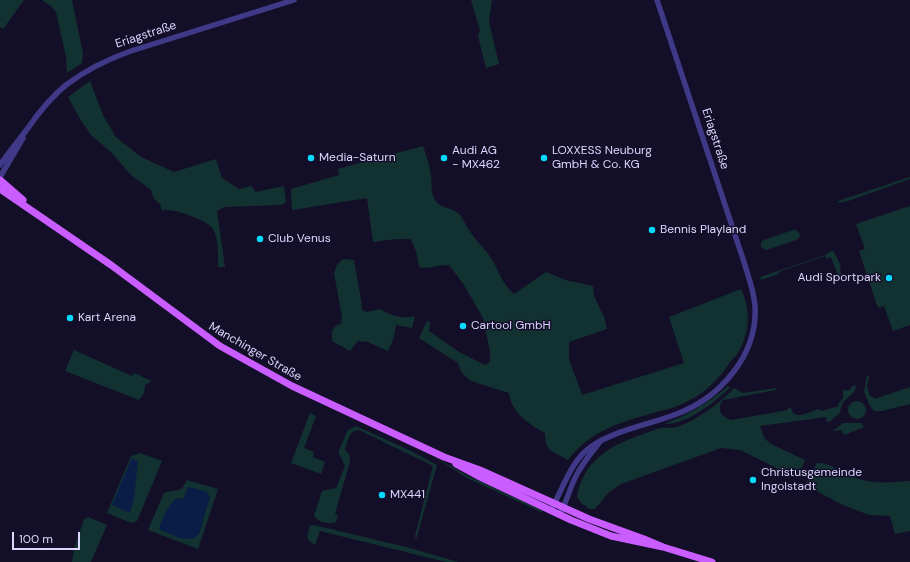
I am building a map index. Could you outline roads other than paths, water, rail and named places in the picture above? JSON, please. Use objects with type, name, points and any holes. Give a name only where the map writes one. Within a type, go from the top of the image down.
[{"type":"main road","name":"Manchinger Straße","points":[[0,178],[33,210]]},
{"type":"main road","name":"Manchinger Straße","points":[[0,189],[33,210],[111,265],[225,349],[292,386],[444,457],[480,470],[553,507]]},
{"type":"main road","points":[[553,507],[557,510],[644,539],[663,547],[712,562]]},
{"type":"street","name":"Eriagstraße","points":[[0,165],[40,111],[66,85],[90,70],[108,60],[137,49],[294,0]]},
{"type":"street","name":"Eriagstraße","points":[[600,441],[623,431],[674,415],[696,405],[714,393],[728,378],[743,357],[754,325],[755,313],[751,286],[657,0]]},
{"type":"street","name":"Eriagstraße","points":[[0,178],[27,129]]},
{"type":"street","points":[[553,507],[574,465],[591,446],[600,441]]},
{"type":"street","points":[[562,511],[576,475],[600,441]]},
{"type":"water","points":[[132,458],[138,462],[134,498],[130,513],[112,505]]},
{"type":"water","points":[[188,487],[205,491],[210,496],[199,534],[193,539],[179,538],[159,529],[170,506],[175,499],[183,499]]},
{"type":"place","name":"Media-Saturn","points":[[311,158]]},
{"type":"place","name":"Audi AG - MX462","points":[[444,158]]},
{"type":"place","name":"LOXXESS Neuburg GmbH & Co. KG","points":[[544,158]]},
{"type":"place","name":"Bennis Playland","points":[[652,230]]},
{"type":"place","name":"Club Venus","points":[[260,239]]},
{"type":"place","name":"Audi Sportpark","points":[[889,278]]},
{"type":"place","name":"Kart Arena","points":[[70,318]]},
{"type":"place","name":"Cartool GmbH","points":[[463,326]]},
{"type":"place","name":"Christusgemeinde Ingolstadt","points":[[753,480]]},
{"type":"place","name":"MX441","points":[[382,495]]}]
